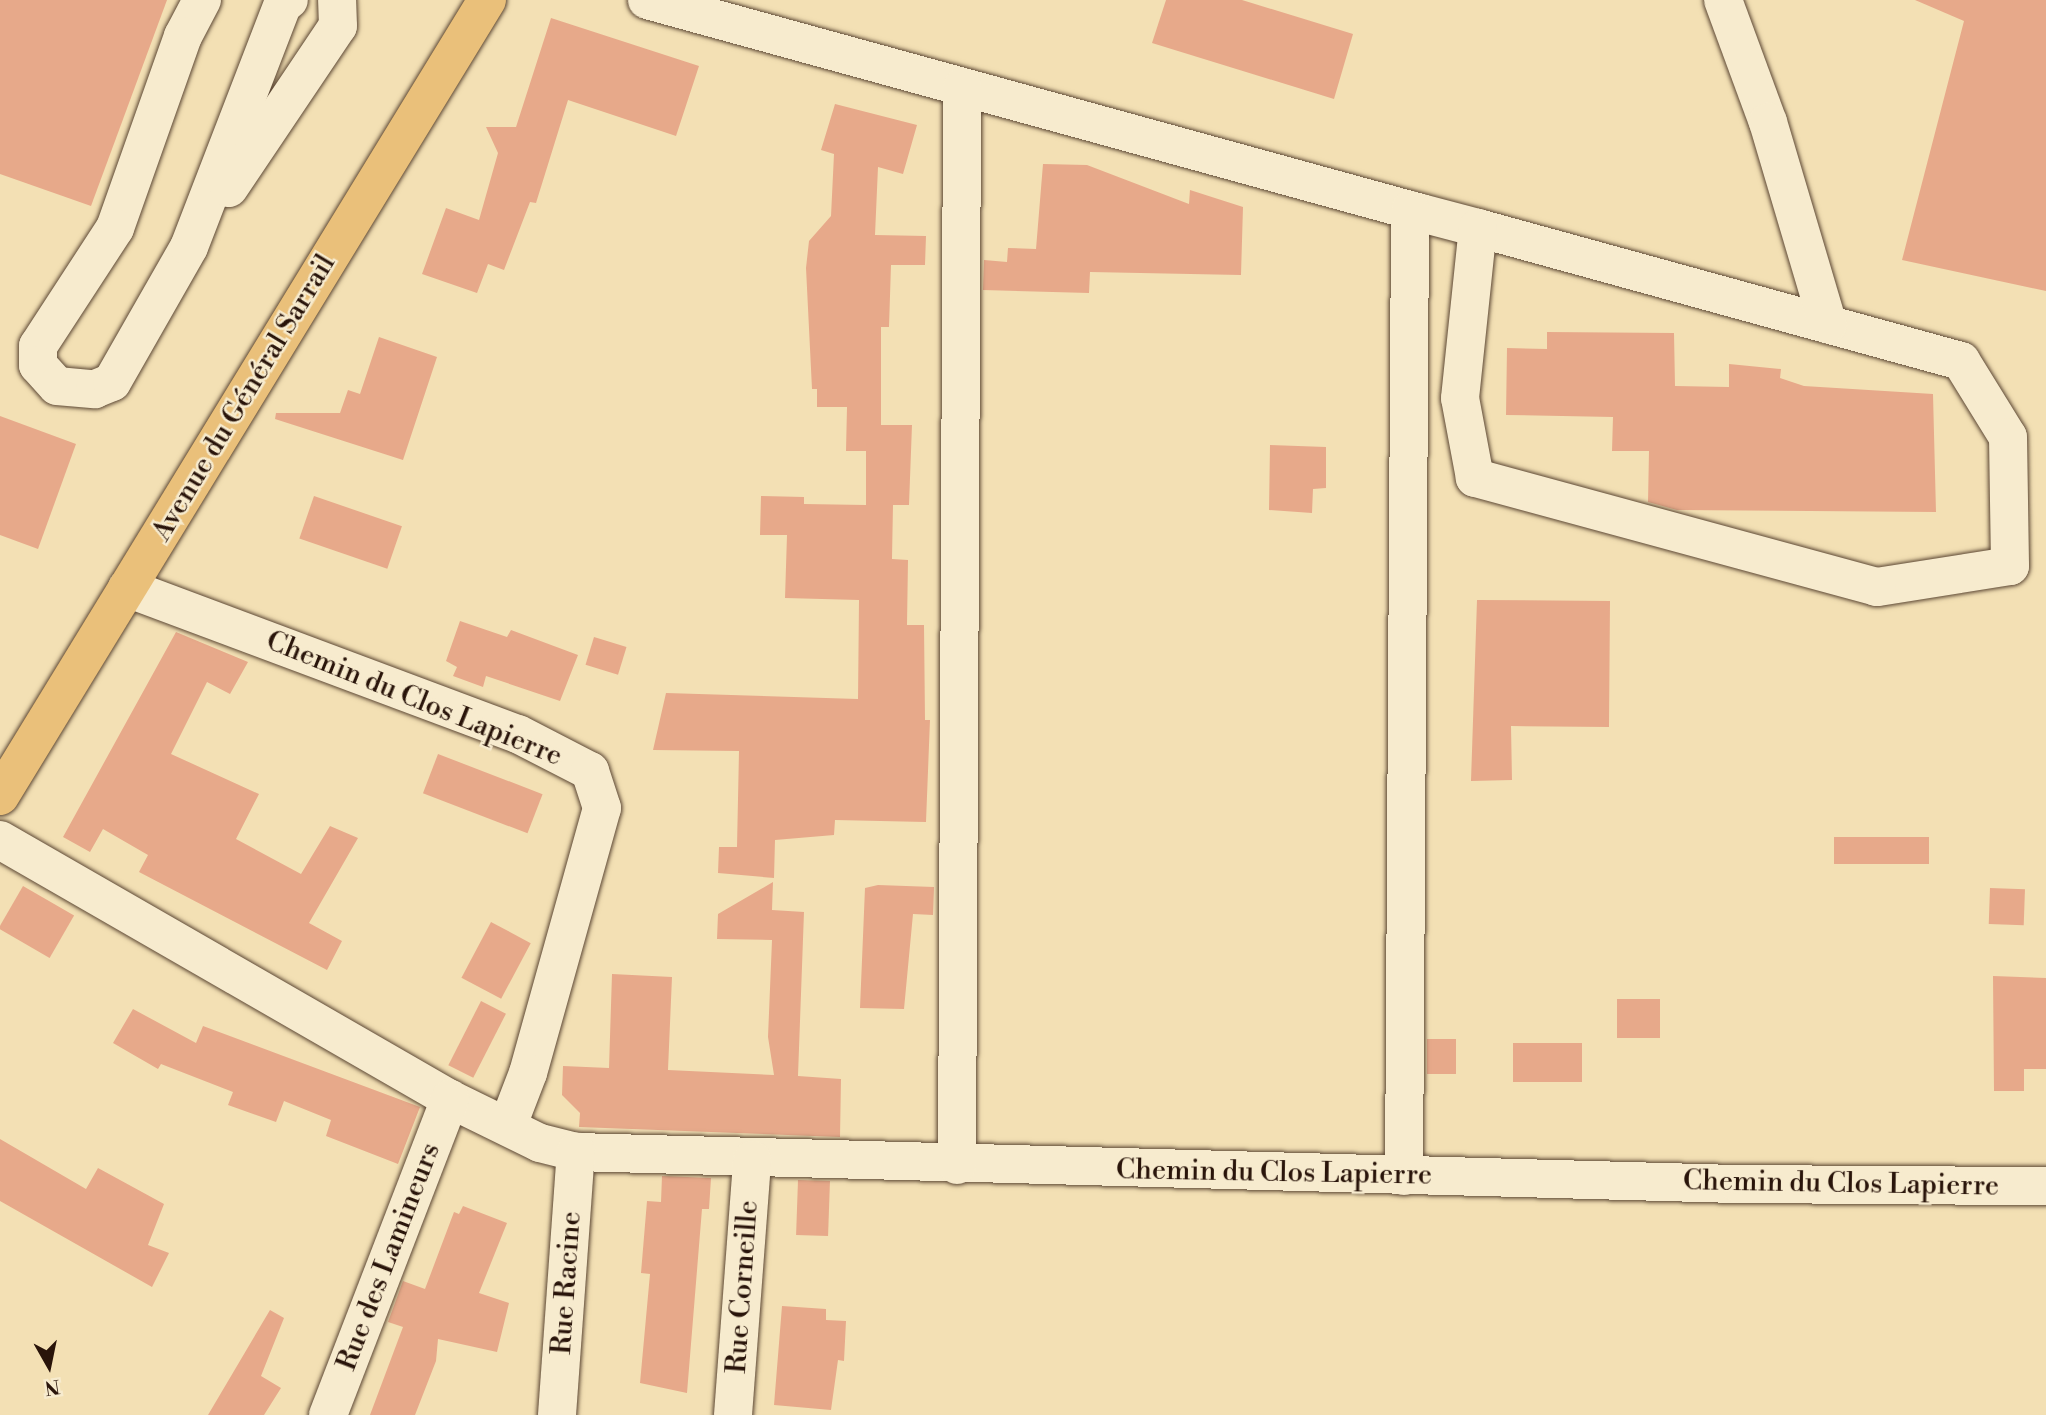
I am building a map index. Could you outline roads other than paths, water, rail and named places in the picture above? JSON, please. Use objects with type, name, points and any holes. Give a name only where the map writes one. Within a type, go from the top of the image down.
[{"type":"main road","name":"Avenue du Général Sarrail","points":[[0,796],[487,0]]},
{"type":"street","points":[[202,0],[183,36],[115,228],[38,346],[38,365],[57,386],[95,389],[112,382],[189,247],[338,26],[337,0]]},
{"type":"street","points":[[189,247],[283,4],[289,0]]},
{"type":"street","points":[[647,0],[1410,209],[1961,361],[2008,437],[2010,566],[1877,587],[1475,478],[1460,398],[1478,228]]},
{"type":"street","points":[[1723,0],[1768,122],[1828,324]]},
{"type":"street","points":[[957,1165],[962,87]]},
{"type":"street","points":[[1404,1176],[1410,209]]},
{"type":"street","name":"Chemin du Clos Lapierre","points":[[127,588],[517,734],[590,772],[601,808],[528,1073],[508,1125]]},
{"type":"street","name":"Chemin du Clos Lapierre","points":[[0,840],[450,1099],[508,1125],[540,1143],[576,1152],[752,1160],[1404,1176],[2046,1186]]},
{"type":"street","name":"Rue des Lamineurs","points":[[328,1415],[450,1099]]},
{"type":"street","name":"Rue Racine","points":[[557,1415],[576,1152]]},
{"type":"street","name":"Rue Corneille","points":[[733,1415],[752,1160]]}]
